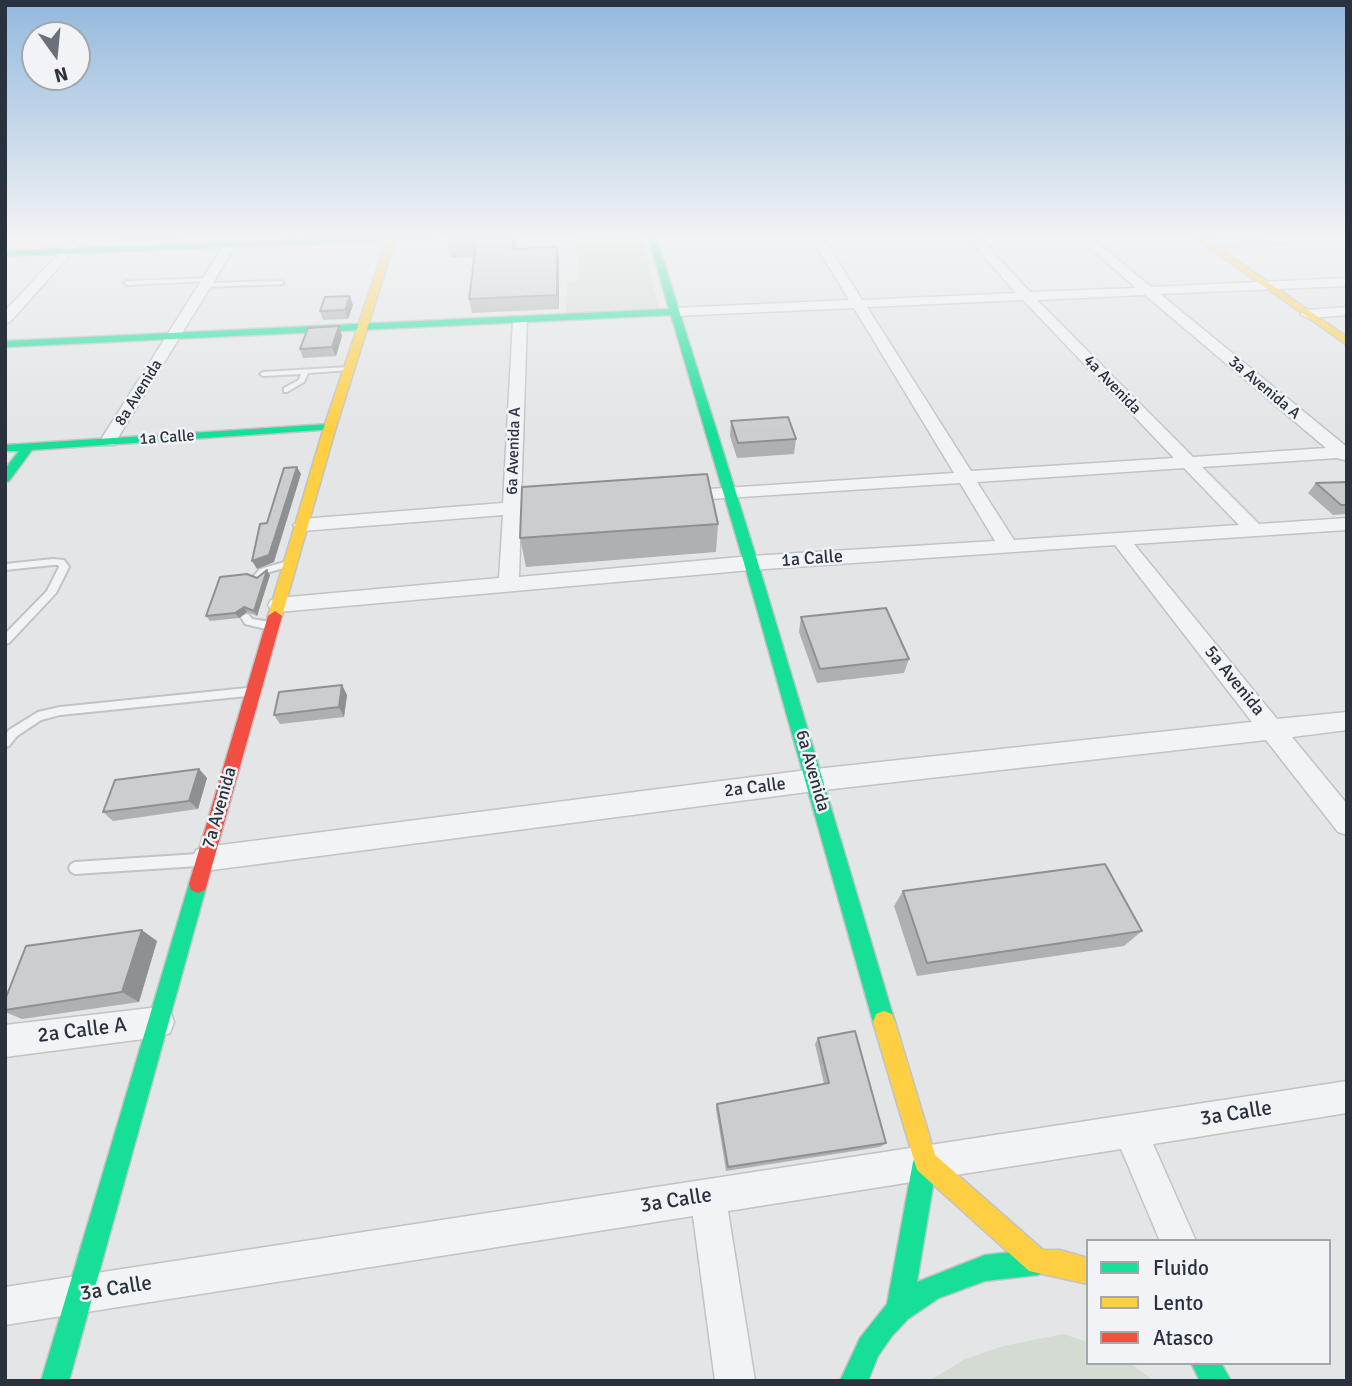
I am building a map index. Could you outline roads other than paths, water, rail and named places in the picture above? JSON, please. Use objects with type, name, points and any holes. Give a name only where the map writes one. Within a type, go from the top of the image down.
[{"type":"main road","name":"7a Avenida","points":[[55,1381],[330,427],[371,302]]},
{"type":"main road","name":"6a Avenida","points":[[671,302],[751,563],[925,1162]]},
{"type":"main road","points":[[1289,302],[1347,342]]},
{"type":"main road","points":[[5,344],[674,313]]},
{"type":"main road","name":"1a Calle","points":[[5,449],[330,427]]},
{"type":"main road","points":[[5,478],[29,447]]},
{"type":"main road","points":[[925,1162],[1038,1262]]},
{"type":"main road","points":[[899,1310],[925,1162]]},
{"type":"main road","points":[[854,1381],[869,1347],[899,1310],[931,1288],[985,1268],[1038,1262],[1086,1270]]},
{"type":"main road","points":[[1205,1365],[1217,1381]]},
{"type":"street","points":[[5,319],[21,302]]},
{"type":"street","name":"8a Avenida","points":[[108,441],[194,302]]},
{"type":"street","points":[[674,313],[914,302]]},
{"type":"street","name":"4a Avenida","points":[[1031,302],[1254,530]]},
{"type":"street","name":"3a Avenida A","points":[[1162,302],[1345,454]]},
{"type":"street","points":[[858,304],[1008,546]]},
{"type":"street","points":[[1307,314],[1347,311]]},
{"type":"street","name":"6a Avenida A","points":[[509,583],[520,320]]},
{"type":"street","points":[[657,497],[1345,454]]},
{"type":"street","points":[[302,524],[564,504]]},
{"type":"street","name":"1a Calle","points":[[278,605],[751,563],[1345,526]]},
{"type":"street","name":"5a Avenida","points":[[1120,539],[1347,824]]},
{"type":"street","name":"2a Calle","points":[[205,859],[814,780],[1347,721]]},
{"type":"street","name":"2a Calle A","points":[[5,1041],[159,1022]]},
{"type":"street","name":"3a Calle","points":[[5,1306],[1347,1097]]},
{"type":"street","points":[[1130,1131],[1177,1239]]},
{"type":"street","points":[[708,1196],[735,1381]]},
{"type":"lane","points":[[263,374],[348,369]]},
{"type":"lane","points":[[287,390],[302,381],[305,373]]},
{"type":"lane","points":[[5,567],[53,562],[61,562],[64,567],[51,593],[5,640]]},
{"type":"lane","points":[[257,578],[262,570],[290,564]]},
{"type":"lane","points":[[246,617],[248,622],[272,626]]},
{"type":"lane","points":[[5,743],[13,733],[38,716],[60,711],[254,691]]},
{"type":"lane","points":[[75,868],[205,859]]}]
